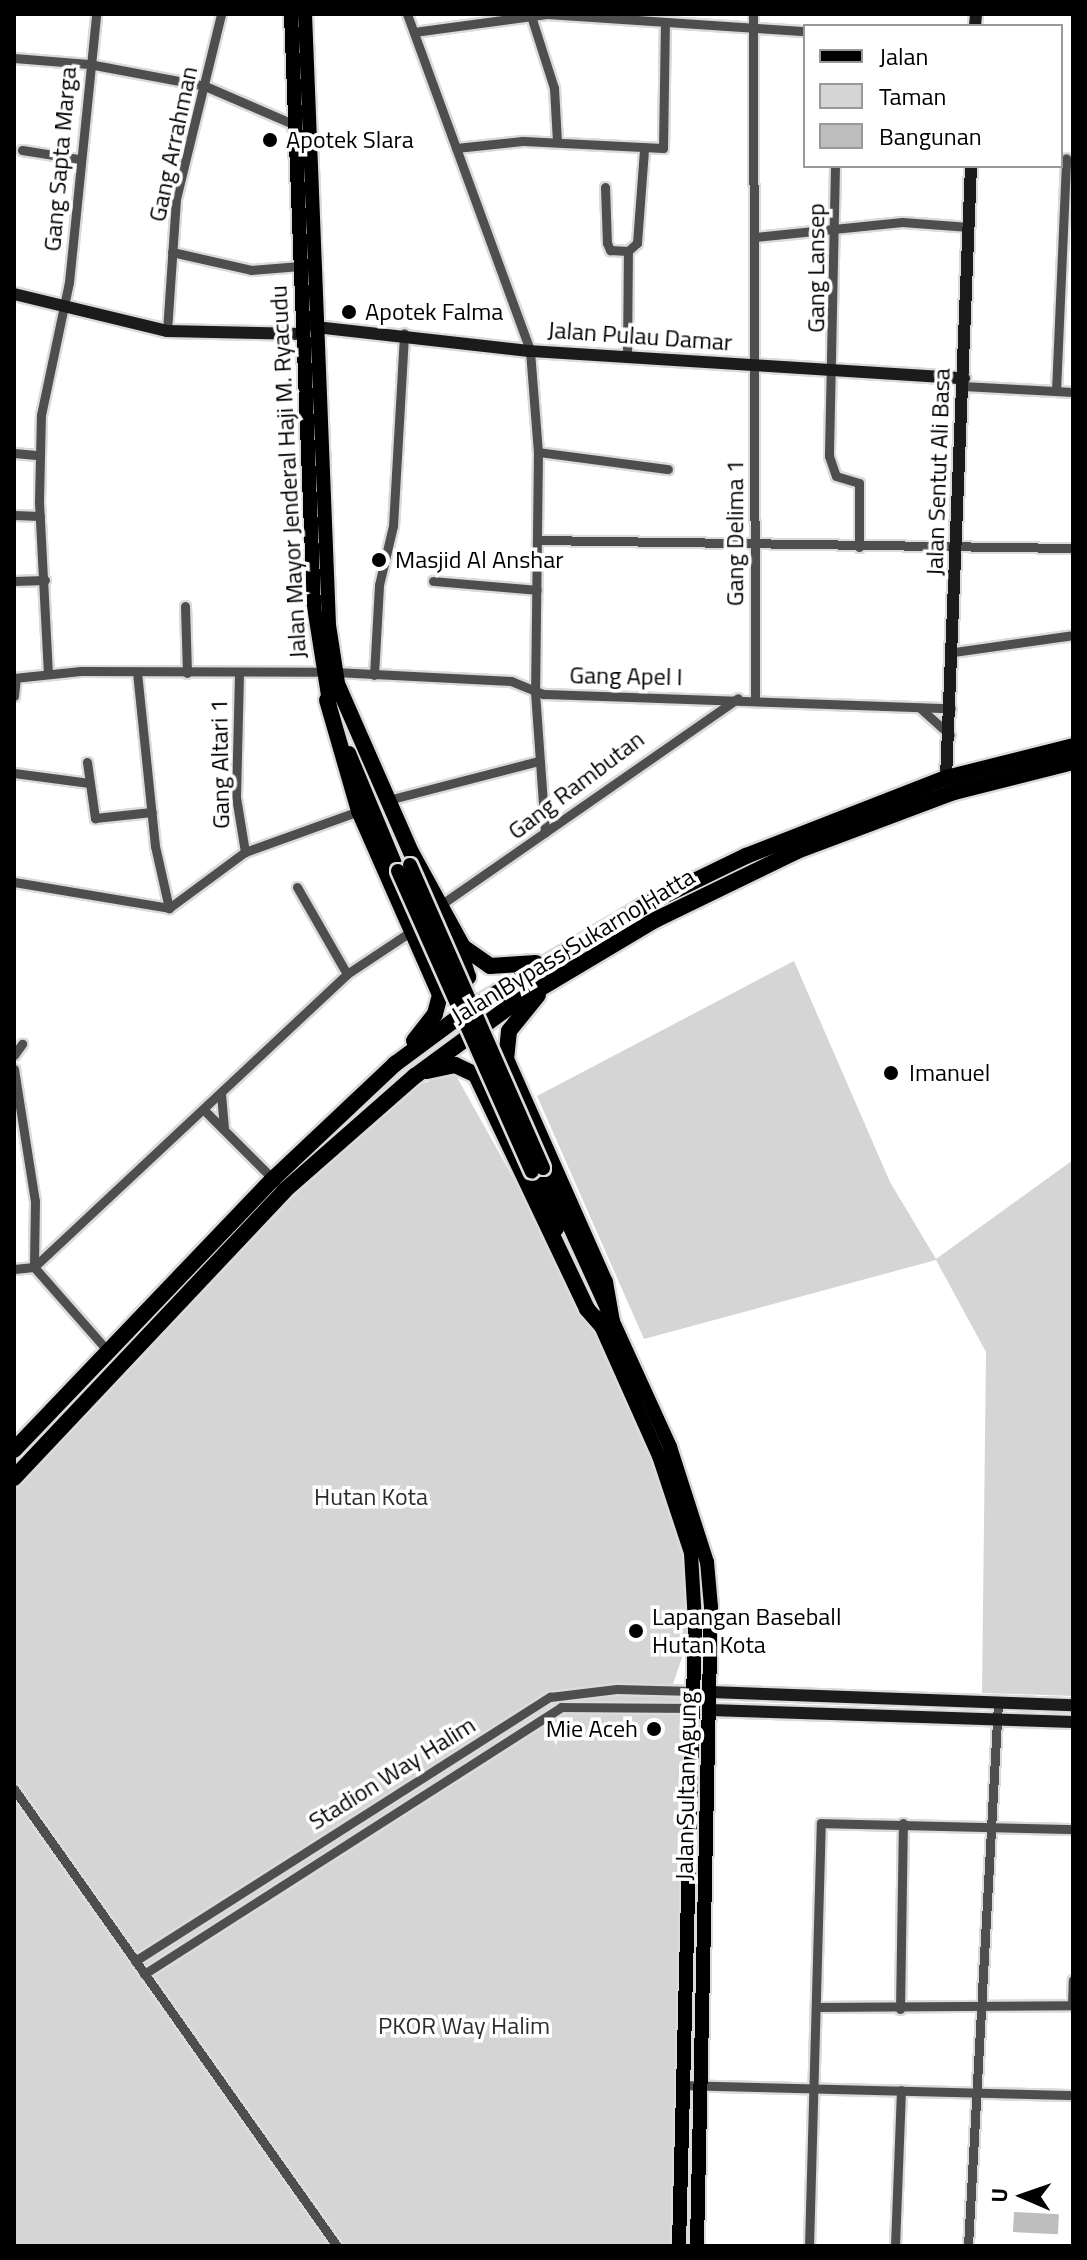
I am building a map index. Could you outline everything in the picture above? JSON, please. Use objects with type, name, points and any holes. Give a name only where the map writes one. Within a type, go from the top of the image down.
[{"type":"highway","points":[[330,682],[451,928],[467,981],[452,993],[437,983]]},
{"type":"highway","points":[[330,682],[359,811],[437,983],[438,1009],[395,1064]]},
{"type":"highway","name":"Jalan Bypass Sukarno Hatta","points":[[14,1450],[273,1179],[395,1064],[553,958],[746,856],[946,778],[1073,746]]},
{"type":"highway","name":"Jalan Bypass Sukarno Hatta","points":[[14,1478],[284,1191],[415,1076],[550,982],[718,887],[797,851],[954,792],[1073,762]]},
{"type":"highway","points":[[451,928],[485,964],[511,967],[553,958]]},
{"type":"highway","points":[[506,1059],[511,1027],[550,982]]},
{"type":"highway","points":[[478,1045],[490,1045],[506,1059],[605,1282],[607,1323],[587,1309],[476,1075],[471,1056],[478,1045]]},
{"type":"highway","points":[[415,1076],[451,1065],[476,1075]]},
{"type":"highway","points":[[147,1309],[159,1324]]},
{"type":"main road","name":"Jalan Mayor Jenderal Haji M. Ryacudu","points":[[291,14],[300,266],[309,331]]},
{"type":"main road","name":"Jalan Mayor Jenderal Haji M. Ryacudu","points":[[305,14],[309,331],[330,682],[404,868],[538,1170]]},
{"type":"main road","name":"Jalan Sultan Agung","points":[[538,1170],[695,1515],[711,1607],[697,2246]]},
{"type":"main road","name":"Jalan Sultan Agung","points":[[607,1323],[659,1456],[691,1553],[693,1691],[679,2246]]},
{"type":"street","name":"Gang Sapta Marga","points":[[48,674],[39,455],[50,366],[65,307],[96,14]]},
{"type":"street","name":"Gang Arrahman","points":[[167,331],[176,199],[221,14]]},
{"type":"street","points":[[407,14],[530,351],[538,452],[535,692],[545,833]]},
{"type":"street","points":[[414,32],[506,16],[547,14],[632,17],[754,31],[803,31]]},
{"type":"street","name":"Gang Delima 1","points":[[753,14],[755,700]]},
{"type":"street","points":[[531,16],[554,88],[557,142]]},
{"type":"street","points":[[456,148],[557,142],[644,150],[665,144],[665,22]]},
{"type":"street","points":[[14,58],[89,64],[205,86],[295,125]]},
{"type":"street","points":[[22,150],[79,159]]},
{"type":"street","points":[[605,187],[607,243],[610,250],[628,251],[637,243],[644,150]]},
{"type":"street","points":[[1056,391],[1070,218],[1067,158]]},
{"type":"street","name":"Gang Lansep","points":[[835,168],[835,371],[829,456],[836,476],[859,483],[859,547]]},
{"type":"street","name":"Jalan Sentut Ali Basa","points":[[946,778],[951,736],[971,168]]},
{"type":"street","points":[[755,237],[837,226],[969,227]]},
{"type":"street","points":[[627,358],[628,251]]},
{"type":"street","points":[[172,252],[251,270],[300,266]]},
{"type":"street","name":"Jalan Pulau Damar","points":[[14,294],[167,331],[404,333],[530,351],[963,382]]},
{"type":"street","points":[[374,675],[379,585],[393,526],[404,333]]},
{"type":"street","points":[[963,382],[1073,392]]},
{"type":"street","points":[[538,452],[668,469]]},
{"type":"street","points":[[14,453],[39,455]]},
{"type":"street","points":[[14,515],[40,516]]},
{"type":"street","points":[[537,540],[958,550],[1073,548]]},
{"type":"street","points":[[14,581],[45,580]]},
{"type":"street","points":[[433,581],[537,590]]},
{"type":"street","points":[[185,606],[187,673]]},
{"type":"street","points":[[954,652],[1073,635]]},
{"type":"street","points":[[137,672],[152,812],[169,908]]},
{"type":"street","name":"Gang Apel I","points":[[15,678],[137,672],[239,674],[330,682],[374,675],[511,681],[535,692],[952,708]]},
{"type":"street","name":"Gang Altari 1","points":[[239,674],[236,797],[245,852]]},
{"type":"street","points":[[14,696],[15,678]]},
{"type":"street","name":"Gang Rambutan","points":[[439,906],[545,833],[658,747],[738,698]]},
{"type":"street","points":[[920,708],[951,736]]},
{"type":"street","points":[[388,800],[539,761]]},
{"type":"street","points":[[87,762],[95,818],[152,812]]},
{"type":"street","points":[[14,773],[89,783]]},
{"type":"street","points":[[14,882],[169,908],[245,852],[359,811]]},
{"type":"street","points":[[297,887],[347,974]]},
{"type":"street","points":[[14,1269],[34,1267],[347,974],[413,930]]},
{"type":"street","points":[[14,1055],[22,1044]]},
{"type":"street","points":[[14,1069],[35,1201],[34,1267],[107,1350]]},
{"type":"street","points":[[221,1094],[224,1128]]},
{"type":"street","points":[[204,1110],[273,1179]]},
{"type":"street","name":"Stadion Way Halim","points":[[135,1961],[550,1697],[617,1689],[693,1691]]},
{"type":"street","points":[[710,1692],[1073,1705]]},
{"type":"street","points":[[968,2246],[985,2005],[998,1702]]},
{"type":"street","name":"Stadion Way Halim","points":[[144,1974],[561,1707],[692,1708]]},
{"type":"street","points":[[710,1710],[1073,1722]]},
{"type":"street","points":[[14,1789],[337,2246]]},
{"type":"street","points":[[809,2246],[816,2087],[821,1823],[903,1823],[994,1830],[1073,1829]]},
{"type":"street","points":[[900,2009],[903,1823]]},
{"type":"street","points":[[817,2007],[900,2009],[1073,2004],[1073,1980]]},
{"type":"street","points":[[683,2085],[1073,2095]]},
{"type":"street","points":[[895,2246],[901,2090]]},
{"type":"green space","points":[[794,961],[890,1182],[936,1259],[1073,1160],[1073,1696],[982,1693],[986,1352],[936,1260],[644,1339],[537,1096]]},
{"type":"green space","points":[[454,1072],[597,1328],[690,1552],[694,1622],[670,1693],[691,1693],[677,2246],[14,2246],[14,1476],[335,1142],[408,1089]]},
{"type":"building","points":[[1014,2212],[1059,2214],[1058,2234],[1013,2232]]},
{"type":"place","name":"Apotek Slara","points":[[270,140]]},
{"type":"place","name":"Apotek Falma","points":[[349,312]]},
{"type":"place","name":"Masjid Al Anshar","points":[[379,560]]},
{"type":"place","name":"Imanuel","points":[[891,1073]]},
{"type":"place","name":"Lapangan Baseball Hutan Kota","points":[[636,1631]]},
{"type":"place","name":"Mie Aceh","points":[[654,1729]]},
{"type":"park label","name":"Hutan Kota","points":[[371,1497]]},
{"type":"park label","name":"PKOR Way Halim","points":[[464,2026]]}]
